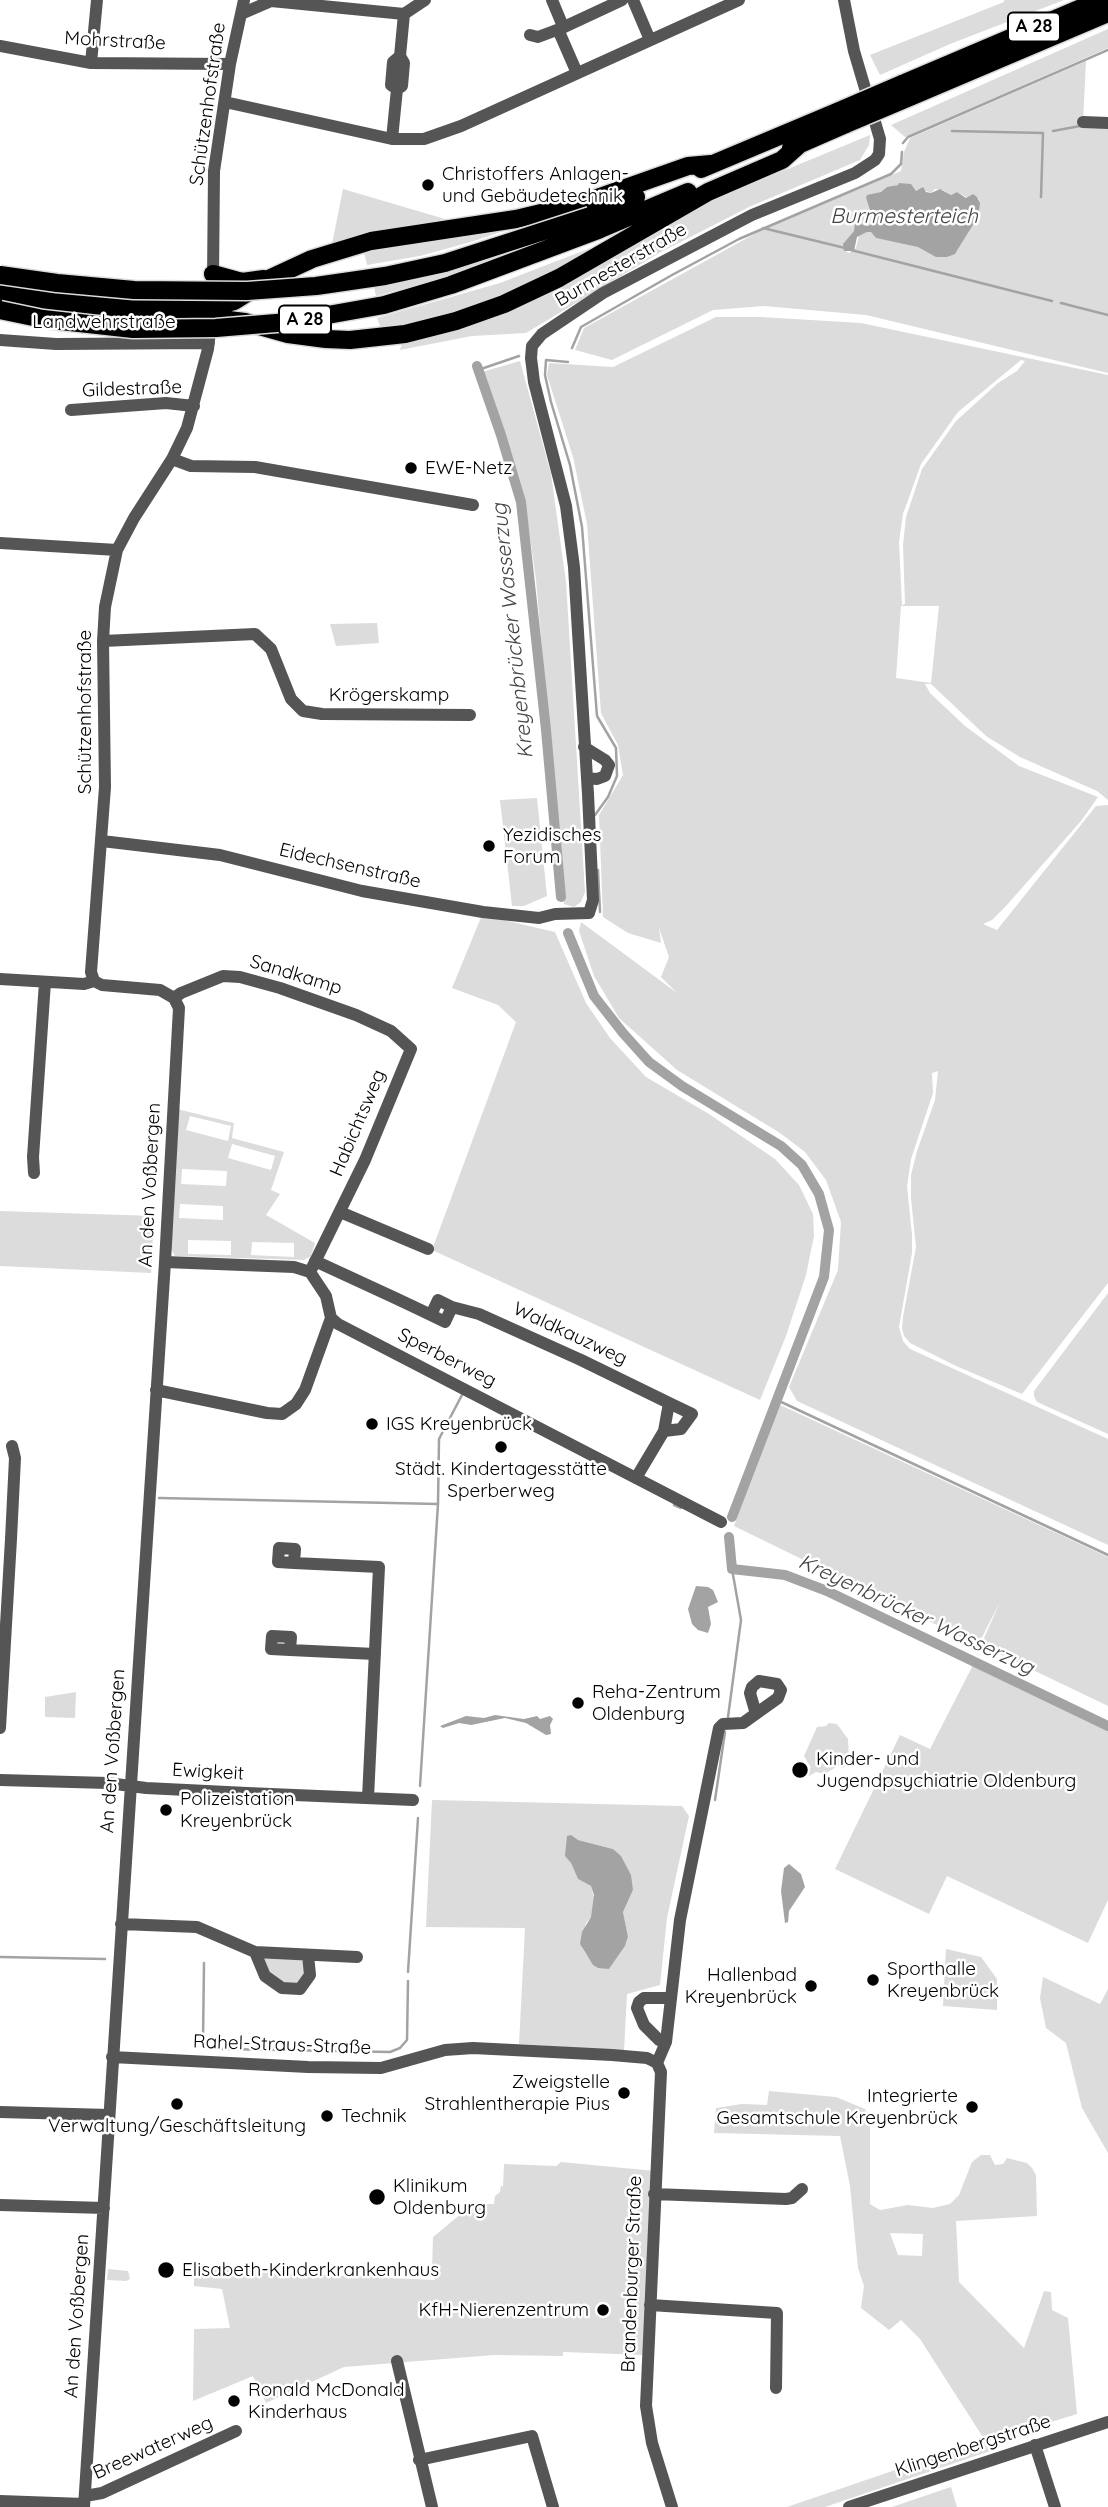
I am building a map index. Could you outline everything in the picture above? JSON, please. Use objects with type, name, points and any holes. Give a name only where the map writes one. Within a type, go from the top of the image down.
[{"type":"highway","name":"A 28","points":[[0,310],[43,319],[133,329],[216,328],[288,322],[384,304],[425,293],[527,258],[711,164],[843,118],[1100,0]]},
{"type":"highway","name":"A 28","points":[[906,90],[1108,13]]},
{"type":"highway","name":"A 28","points":[[0,275],[57,283],[146,290],[247,291],[316,286],[385,276],[445,263],[594,223],[801,143],[843,118]]},
{"type":"highway","points":[[212,312],[304,337],[338,340],[405,334],[456,321],[504,304],[559,278],[708,192],[782,160],[801,143]]},
{"type":"highway","points":[[212,312],[271,278],[312,259],[371,241],[516,219],[583,203],[688,166],[711,164]]},
{"type":"highway","points":[[213,274],[242,282],[271,278]]},
{"type":"main road","points":[[0,289],[111,304],[212,312]]},
{"type":"main road","points":[[0,300],[95,314],[212,312]]},
{"type":"street","points":[[91,63],[97,0]]},
{"type":"street","name":"Schützenhofstraße","points":[[94,981],[92,972],[105,759],[105,607],[117,550],[172,459],[187,428],[209,343],[215,171],[230,64],[244,0]]},
{"type":"street","points":[[240,14],[271,1],[404,14],[425,0]]},
{"type":"street","points":[[552,0],[562,24],[560,34],[577,73]]},
{"type":"street","points":[[530,35],[538,37],[562,28],[622,0]]},
{"type":"street","points":[[633,0],[650,40]]},
{"type":"street","points":[[225,102],[392,139],[424,139],[461,126],[739,0]]},
{"type":"street","name":"Burmesterstraße","points":[[589,913],[593,900],[574,567],[566,506],[534,382],[532,346],[542,334],[603,293],[752,215],[855,173],[875,160],[879,154],[880,139],[854,51],[844,0]]},
{"type":"street","points":[[392,139],[397,89],[391,85],[393,62],[400,56],[404,14]]},
{"type":"street","name":"Mohrstraße","points":[[0,47],[91,63],[230,64]]},
{"type":"street","points":[[1083,122],[1108,123]]},
{"type":"street","name":"Landwehrstraße","points":[[0,340],[56,344],[209,343]]},
{"type":"street","name":"Gildestraße","points":[[71,410],[166,403],[194,406]]},
{"type":"street","points":[[172,459],[191,466],[255,467],[473,505]]},
{"type":"street","points":[[0,543],[117,550]]},
{"type":"street","name":"Krögerskamp","points":[[103,641],[255,634],[271,649],[290,698],[303,712],[470,715]]},
{"type":"street","points":[[584,747],[609,765],[605,776],[587,778]]},
{"type":"street","name":"Eidechsenstraße","points":[[102,841],[220,855],[362,891],[483,912],[539,918],[555,914],[589,913]]},
{"type":"street","name":"Sandkamp","points":[[174,998],[223,976],[240,977],[356,1015],[391,1031],[411,1049]]},
{"type":"street","points":[[0,979],[84,984],[94,981],[102,985],[160,990],[174,998]]},
{"type":"street","points":[[34,1172],[45,982]]},
{"type":"street","name":"An den Voßbergen","points":[[84,2503],[165,1262],[179,1013],[174,998]]},
{"type":"street","name":"Habichtsweg","points":[[313,1266],[365,1160],[411,1049]]},
{"type":"street","points":[[340,1212],[428,1249]]},
{"type":"street","points":[[156,1391],[282,1414],[296,1404],[304,1390],[331,1318],[326,1296],[313,1266],[165,1262]]},
{"type":"street","name":"Waldkauzweg","points":[[313,1266],[445,1322],[452,1307],[479,1314],[581,1360],[692,1415],[681,1429],[664,1431]]},
{"type":"street","name":"Sperberweg","points":[[331,1318],[721,1522]]},
{"type":"street","name":"Waldkauzweg","points":[[636,1478],[664,1431],[669,1403]]},
{"type":"street","points":[[0,1728],[15,1458],[12,1446]]},
{"type":"street","points":[[294,1563],[379,1567],[368,1798]]},
{"type":"street","points":[[290,1650],[375,1654]]},
{"type":"street","points":[[656,2063],[666,2042],[680,1920],[719,1728],[723,1724],[743,1723],[756,1714]]},
{"type":"street","name":"Ewigkeit","points":[[0,1780],[108,1783],[413,1800]]},
{"type":"street","points":[[121,1924],[197,1927],[255,1952],[357,1957]]},
{"type":"street","points":[[255,1952],[265,1976],[282,1988],[300,1989],[310,1975],[308,1955]]},
{"type":"street","points":[[666,2042],[659,2040],[644,2025],[637,2008],[644,1998],[669,1998]]},
{"type":"street","name":"Rahel-Straus-Straße","points":[[112,2057],[381,2068],[445,2050],[473,2048],[612,2055],[647,2058],[656,2063]]},
{"type":"street","name":"Brandenburger Straße","points":[[656,2063],[661,2072],[646,2406],[652,2443],[672,2507]]},
{"type":"street","points":[[0,2112],[109,2115]]},
{"type":"street","points":[[654,2194],[786,2199],[792,2198],[802,2189]]},
{"type":"street","points":[[0,2204],[104,2208]]},
{"type":"street","points":[[650,2305],[777,2314],[776,2388]]},
{"type":"street","points":[[397,2361],[432,2507]]},
{"type":"street","name":"Klingenbergstraße","points":[[849,2507],[1108,2421]]},
{"type":"street","name":"Breewaterweg","points":[[0,2501],[84,2503],[236,2431]]},
{"type":"street","points":[[419,2460],[532,2436],[553,2507]]},
{"type":"street","points":[[1035,2445],[1055,2507]]},
{"type":"shaded area","points":[[1004,0],[1064,0],[950,44],[880,75],[870,55]]},
{"type":"shaded area","points":[[1108,29],[1108,48],[905,137],[891,125]]},
{"type":"shaded area","points":[[1086,61],[1083,122],[1108,123],[1108,373],[866,315],[764,306],[713,310],[612,360],[575,350],[584,328],[758,232],[901,171],[904,152],[910,138]],"holes":[[[902,183],[916,191],[931,193],[935,189],[943,190],[951,195],[957,192],[968,198],[971,195],[979,199],[980,212],[957,251],[947,257],[939,257],[918,246],[876,238],[871,232],[859,235],[856,248],[849,253],[845,251],[843,247],[860,224],[868,226],[874,222],[866,198]]]},
{"type":"shaded area","points":[[870,135],[869,145],[860,160],[749,207],[661,252],[526,333],[472,336],[400,350],[402,343],[465,329],[538,299],[684,212]]},
{"type":"shaded area","points":[[343,189],[445,219],[332,244]]},
{"type":"shaded area","points":[[530,222],[420,256],[367,265],[363,248]]},
{"type":"shaded area","points":[[593,247],[517,291],[462,313],[382,331],[377,318],[500,283]]},
{"type":"shaded area","points":[[512,250],[512,254],[452,275],[376,296],[374,287],[424,276]]},
{"type":"shaded area","points":[[716,317],[761,317],[861,323],[1108,375],[1108,800],[1097,791],[1020,757],[986,736],[931,684],[925,684],[930,693],[965,726],[1019,766],[1098,797],[1081,821],[1006,906],[992,920],[983,924],[997,930],[1096,806],[1108,805],[1108,1283],[1022,1394],[956,1366],[910,1343],[904,1336],[903,1317],[916,1247],[911,1175],[935,1100],[938,1071],[932,1073],[933,1093],[911,1159],[907,1186],[912,1253],[899,1327],[903,1341],[910,1349],[1108,1439],[1108,1545],[797,1401],[789,1387],[838,1270],[841,1222],[826,1180],[805,1152],[780,1133],[677,1070],[619,1018],[594,976],[579,931],[581,922],[677,993],[661,977],[669,957],[659,928],[661,943],[628,933],[603,917],[599,815],[623,775],[618,745],[601,713],[587,524],[573,457],[547,375],[549,363],[613,367]],"holes":[[[1021,360],[1025,361],[1017,371],[998,383],[956,421],[922,469],[906,517],[903,545],[905,604],[902,605],[899,542],[903,514],[921,464],[958,412]],[[901,606],[939,606],[931,683],[896,678]]]},
{"type":"shaded area","points":[[520,361],[551,474],[566,582],[585,892],[581,902],[574,907],[564,904],[536,580],[526,508],[507,441],[482,372]]},
{"type":"shaded area","points":[[377,623],[379,643],[336,646],[330,624]]},
{"type":"shaded area","points":[[537,798],[547,896],[524,906],[512,906],[500,800]]},
{"type":"shaded area","points":[[482,915],[555,932],[586,1003],[610,1038],[646,1077],[709,1114],[775,1159],[799,1185],[813,1214],[814,1236],[806,1275],[786,1336],[760,1400],[432,1250],[516,1022],[498,1005],[452,988]]},
{"type":"shaded area","points":[[177,1109],[234,1123],[232,1138],[284,1152],[271,1190],[280,1194],[266,1215],[315,1243],[311,1256],[304,1260],[175,1256],[171,1249]],"holes":[[[190,1116],[231,1126],[228,1141],[186,1130]],[[232,1144],[275,1156],[271,1170],[228,1158]],[[182,1169],[227,1171],[226,1186],[181,1184]],[[180,1204],[223,1206],[223,1220],[179,1218]],[[188,1240],[231,1241],[231,1255],[188,1254]],[[252,1242],[294,1243],[294,1257],[251,1255]]]},
{"type":"shaded area","points":[[0,1211],[154,1216],[151,1273],[0,1266]]},
{"type":"shaded area","points":[[1108,1293],[1108,1434],[1037,1402],[1034,1391]]},
{"type":"shaded area","points":[[778,1404],[1108,1557],[1108,1706],[981,1645],[1000,1602],[978,1645],[734,1526]]},
{"type":"shaded area","points":[[973,1665],[1108,1730],[1108,1900],[1088,1943],[947,1876],[929,1914],[835,1869],[900,1735],[930,1749]]},
{"type":"shaded area","points":[[76,1692],[75,1718],[45,1717],[45,1697]]},
{"type":"shaded area","points":[[829,1723],[837,1724],[848,1739],[849,1760],[845,1761],[845,1767],[839,1765],[825,1774],[816,1772],[809,1776],[802,1772],[803,1769],[811,1768],[804,1756],[817,1727]]},
{"type":"shaded area","points":[[432,1800],[682,1806],[689,1816],[667,1918],[660,1985],[627,1994],[624,2051],[519,2044],[525,1928],[426,1927]],"holes":[[[578,1840],[613,1849],[633,1890],[623,1912],[628,1938],[609,1969],[590,1960],[582,1948],[586,1923],[591,1917],[595,1902],[591,1886],[578,1879],[571,1863]]]},
{"type":"shaded area","points":[[946,1949],[981,1957],[997,1979],[997,2010],[943,2006]]},
{"type":"shaded area","points":[[255,1952],[308,1955],[300,1989],[265,1976]]},
{"type":"shaded area","points":[[1043,1977],[1100,2004],[1108,1989],[1108,2153],[1082,2108],[1066,2043],[1046,2028],[1040,1998]]},
{"type":"shaded area","points":[[769,2091],[836,2097],[865,2109],[870,2124],[870,2204],[880,2210],[908,2205],[933,2208],[950,2204],[959,2195],[972,2162],[981,2155],[990,2155],[995,2165],[1003,2164],[1007,2158],[1027,2163],[1036,2175],[1037,2216],[956,2221],[959,2282],[1024,2348],[1044,2291],[1051,2292],[1052,2310],[1068,2318],[1077,2414],[986,2442],[920,2339],[901,2320],[889,2330],[861,2308],[864,2286],[858,2268],[850,2186],[840,2136],[714,2133],[716,2108],[742,2104],[767,2105]],"holes":[[[890,2233],[923,2234],[922,2256],[898,2255]]]},
{"type":"shaded area","points":[[561,2162],[655,2171],[644,2355],[563,2352],[563,2356],[494,2355],[344,2367],[266,2403],[253,2376],[193,2401],[194,2329],[230,2328],[222,2289],[194,2286],[194,2265],[241,2271],[435,2280],[432,2270],[433,2237],[473,2204],[494,2204],[495,2196],[500,2192],[501,2185],[503,2187],[504,2164],[556,2166]]},
{"type":"shaded area","points":[[108,2269],[128,2271],[130,2279],[107,2280]]},
{"type":"shaded area","points":[[983,2440],[990,2451],[825,2507],[787,2507]]},
{"type":"shaded area","points":[[951,2487],[957,2507],[892,2507],[933,2493]]},
{"type":"water","name":"Burmesterteich","points":[[899,183],[911,184],[916,191],[923,187],[926,192],[931,193],[940,189],[951,195],[957,192],[966,198],[973,194],[977,197],[980,203],[979,215],[955,254],[936,257],[918,247],[876,238],[871,232],[857,237],[854,251],[844,251],[843,244],[854,231],[855,224],[868,226],[874,222],[867,195],[881,192]]},
{"type":"water","points":[[696,1586],[713,1590],[718,1602],[708,1607],[711,1624],[708,1633],[698,1630],[692,1624],[688,1609]]},
{"type":"water","points":[[495,1715],[524,1719],[550,1716],[553,1719],[550,1725],[551,1734],[546,1735],[526,1723],[505,1718],[471,1725],[459,1723],[443,1728],[440,1726],[466,1716],[484,1718]]},
{"type":"water","points":[[571,1835],[578,1840],[613,1849],[621,1856],[631,1875],[633,1890],[623,1912],[628,1937],[609,1969],[593,1965],[580,1944],[582,1932],[591,1917],[594,1895],[591,1886],[578,1879],[565,1856],[567,1836]]},
{"type":"water","points":[[789,1864],[801,1874],[805,1887],[789,1911],[788,1922],[785,1923],[781,1891],[784,1868]]},
{"type":"waterway","points":[[903,143],[908,137],[1108,50]]},
{"type":"waterway","points":[[1053,131],[1080,126]]},
{"type":"waterway","points":[[952,131],[1043,133],[1041,197]]},
{"type":"waterway","points":[[572,348],[581,327],[739,239],[891,174],[901,164],[902,152]]},
{"type":"waterway","points":[[763,228],[845,248]]},
{"type":"waterway","points":[[851,250],[1052,301]]},
{"type":"waterway","points":[[1061,303],[1108,315]]},
{"type":"waterway","points":[[478,370],[519,356]]},
{"type":"waterway","points":[[568,362],[546,360],[545,375],[570,465],[582,527],[597,716],[616,748],[617,776],[608,797],[595,815]]},
{"type":"waterway","name":"Kreyenbrücker Wasserzug","points":[[477,366],[521,502],[561,897]]},
{"type":"waterway","points":[[598,870],[600,912]]},
{"type":"waterway","name":"Kreyenbrücker Wasserzug","points":[[568,933],[594,996],[649,1062],[682,1086],[781,1146],[802,1165],[819,1194],[829,1230],[824,1277],[732,1517]]},
{"type":"waterway","points":[[159,1498],[438,1504],[439,1439],[463,1393]]},
{"type":"waterway","points":[[777,1400],[1108,1555]]},
{"type":"waterway","points":[[420,1786],[438,1504]]},
{"type":"waterway","points":[[674,1505],[681,1508]]},
{"type":"waterway","name":"Kreyenbrücker Wasserzug","points":[[729,1537],[732,1569],[785,1575],[827,1591],[1108,1726]]},
{"type":"waterway","points":[[728,1717],[741,1620],[732,1569]]},
{"type":"waterway","points":[[715,1800],[725,1732]]},
{"type":"waterway","points":[[408,1972],[418,1818]]},
{"type":"waterway","points":[[0,1957],[105,1959]]},
{"type":"waterway","points":[[204,1963],[203,2041],[207,2047],[224,2049],[390,2052],[400,2048],[407,2040],[408,1981]]},
{"type":"place","name":"Christoffers Anlagen- und Gebäudetechnik","points":[[428,185]]},
{"type":"place","name":"EWE-Netz","points":[[411,468]]},
{"type":"place","name":"Yezidisches Forum","points":[[489,846]]},
{"type":"place","name":"IGS Kreyenbrück","points":[[372,1424]]},
{"type":"place","name":"Städt. Kindertagesstätte Sperberweg","points":[[501,1447]]},
{"type":"place","name":"Reha-Zentrum Oldenburg","points":[[578,1703]]},
{"type":"place","name":"Kinder- und Jugendpsychiatrie Oldenburg","points":[[800,1770]]},
{"type":"place","name":"Polizeistation Kreyenbrück","points":[[166,1810]]},
{"type":"place","name":"Sporthalle Kreyenbrück","points":[[873,1980]]},
{"type":"place","name":"Hallenbad Kreyenbrück","points":[[811,1986]]},
{"type":"place","name":"Zweigstelle Strahlentherapie Pius","points":[[624,2093]]},
{"type":"place","name":"Verwaltung/Geschäftsleitung","points":[[177,2104]]},
{"type":"place","name":"Integrierte Gesamtschule Kreyenbrück","points":[[972,2107]]},
{"type":"place","name":"Technik","points":[[327,2116]]},
{"type":"place","name":"Klinikum Oldenburg","points":[[377,2197]]},
{"type":"place","name":"Elisabeth-Kinderkrankenhaus","points":[[166,2270]]},
{"type":"place","name":"KfH-Nierenzentrum","points":[[603,2310]]},
{"type":"place","name":"Ronald McDonald Kinderhaus","points":[[234,2401]]}]
